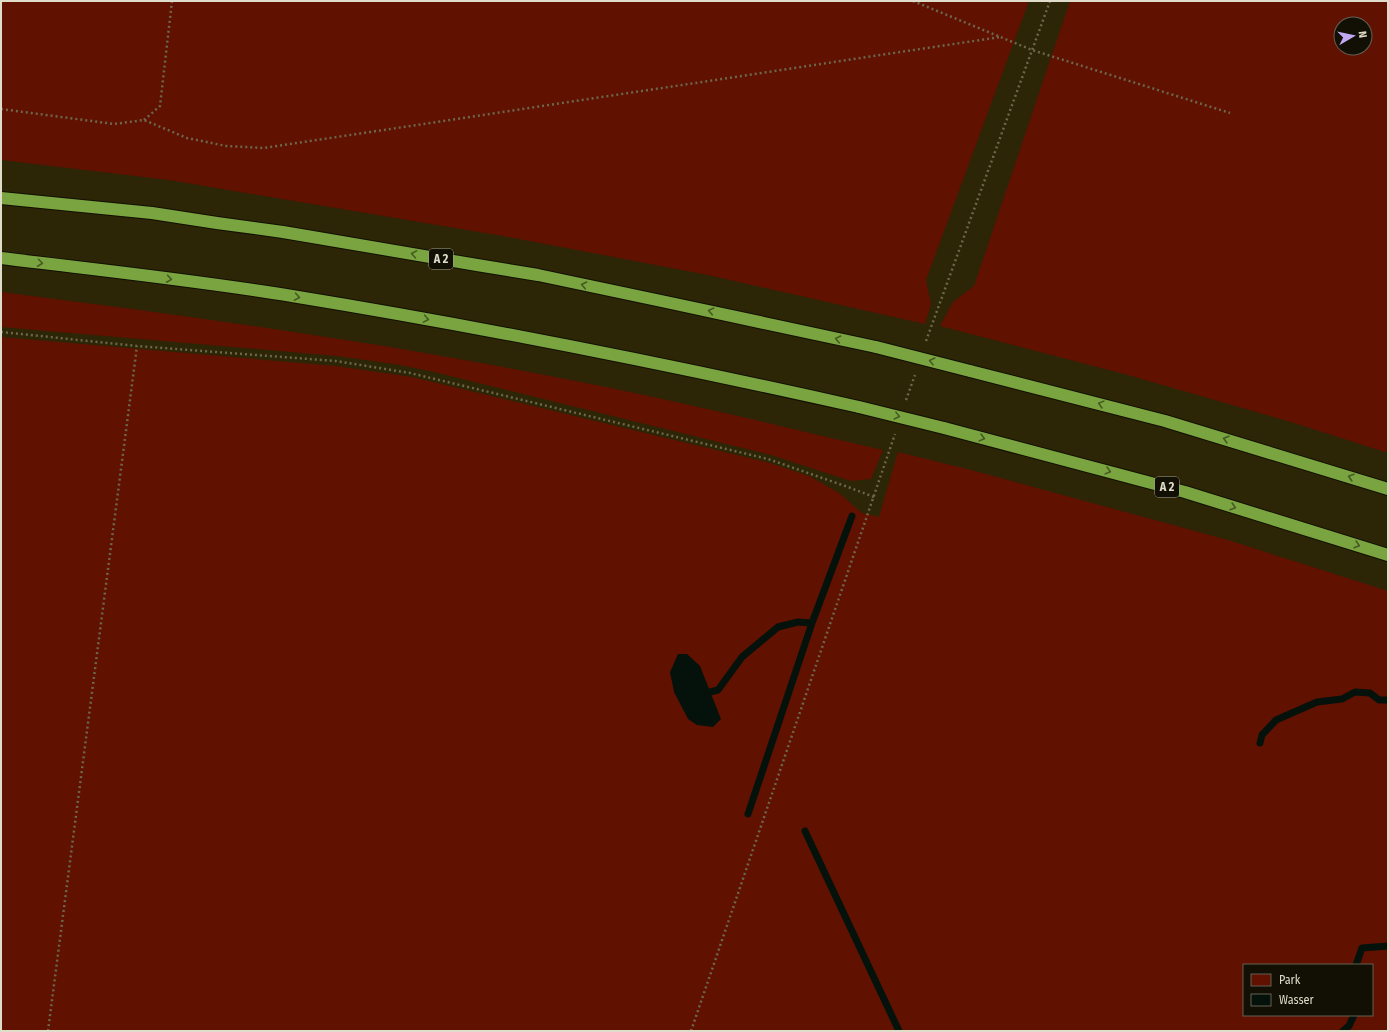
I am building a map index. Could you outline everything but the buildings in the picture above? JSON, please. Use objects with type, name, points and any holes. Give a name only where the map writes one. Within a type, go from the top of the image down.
[{"type":"highway","name":"A 2","points":[[1,198],[174,216],[283,232],[538,275],[650,298],[876,347],[1165,421],[1388,489]]},
{"type":"highway","name":"A 2","points":[[1,258],[156,277],[274,294],[551,342],[670,366],[859,407],[944,428],[1185,492],[1388,555]]},
{"type":"path","points":[[144,120],[160,106],[172,1]]},
{"type":"path","points":[[913,1],[1032,50],[1230,113]]},
{"type":"path","points":[[925,344],[935,312],[1050,1]]},
{"type":"path","points":[[1,109],[114,124],[144,120],[187,138],[226,146],[264,148],[1000,37]]},
{"type":"path","points":[[1,332],[137,346],[336,361],[410,372],[768,460],[874,497]]},
{"type":"path","points":[[48,1031],[137,346]]},
{"type":"path","points":[[905,404],[915,374]]},
{"type":"path","points":[[691,1031],[897,427]]},
{"type":"green space","points":[[1,1],[1029,1],[926,280],[931,304],[925,324],[708,275],[514,238],[169,180],[1,160]]},
{"type":"green space","points":[[1070,1],[1388,1],[1388,453],[1291,422],[1128,375],[940,326],[953,302],[974,286]]},
{"type":"green space","points":[[1,292],[342,339],[477,362],[630,392],[883,450],[871,479],[851,481],[771,455],[430,371],[394,364],[337,356],[1,327]]},
{"type":"green space","points":[[1,337],[336,366],[412,377],[770,463],[809,476],[839,493],[862,513],[879,517],[898,452],[971,470],[1228,540],[1388,591],[1388,1031],[1,1031]]},
{"type":"water","points":[[678,654],[687,654],[700,666],[721,719],[713,727],[697,725],[688,719],[674,692],[670,672]]},
{"type":"waterway","points":[[748,814],[812,623],[852,516]]},
{"type":"waterway","points":[[710,692],[718,690],[742,657],[778,627],[798,622],[812,623]]},
{"type":"waterway","points":[[1260,743],[1262,735],[1276,720],[1317,702],[1342,699],[1355,692],[1370,693],[1379,700],[1388,700]]},
{"type":"waterway","points":[[805,831],[899,1031]]},
{"type":"waterway","points":[[1356,964],[1362,948],[1388,946]]},
{"type":"waterway","points":[[1343,1031],[1349,1026],[1354,1016]]}]
